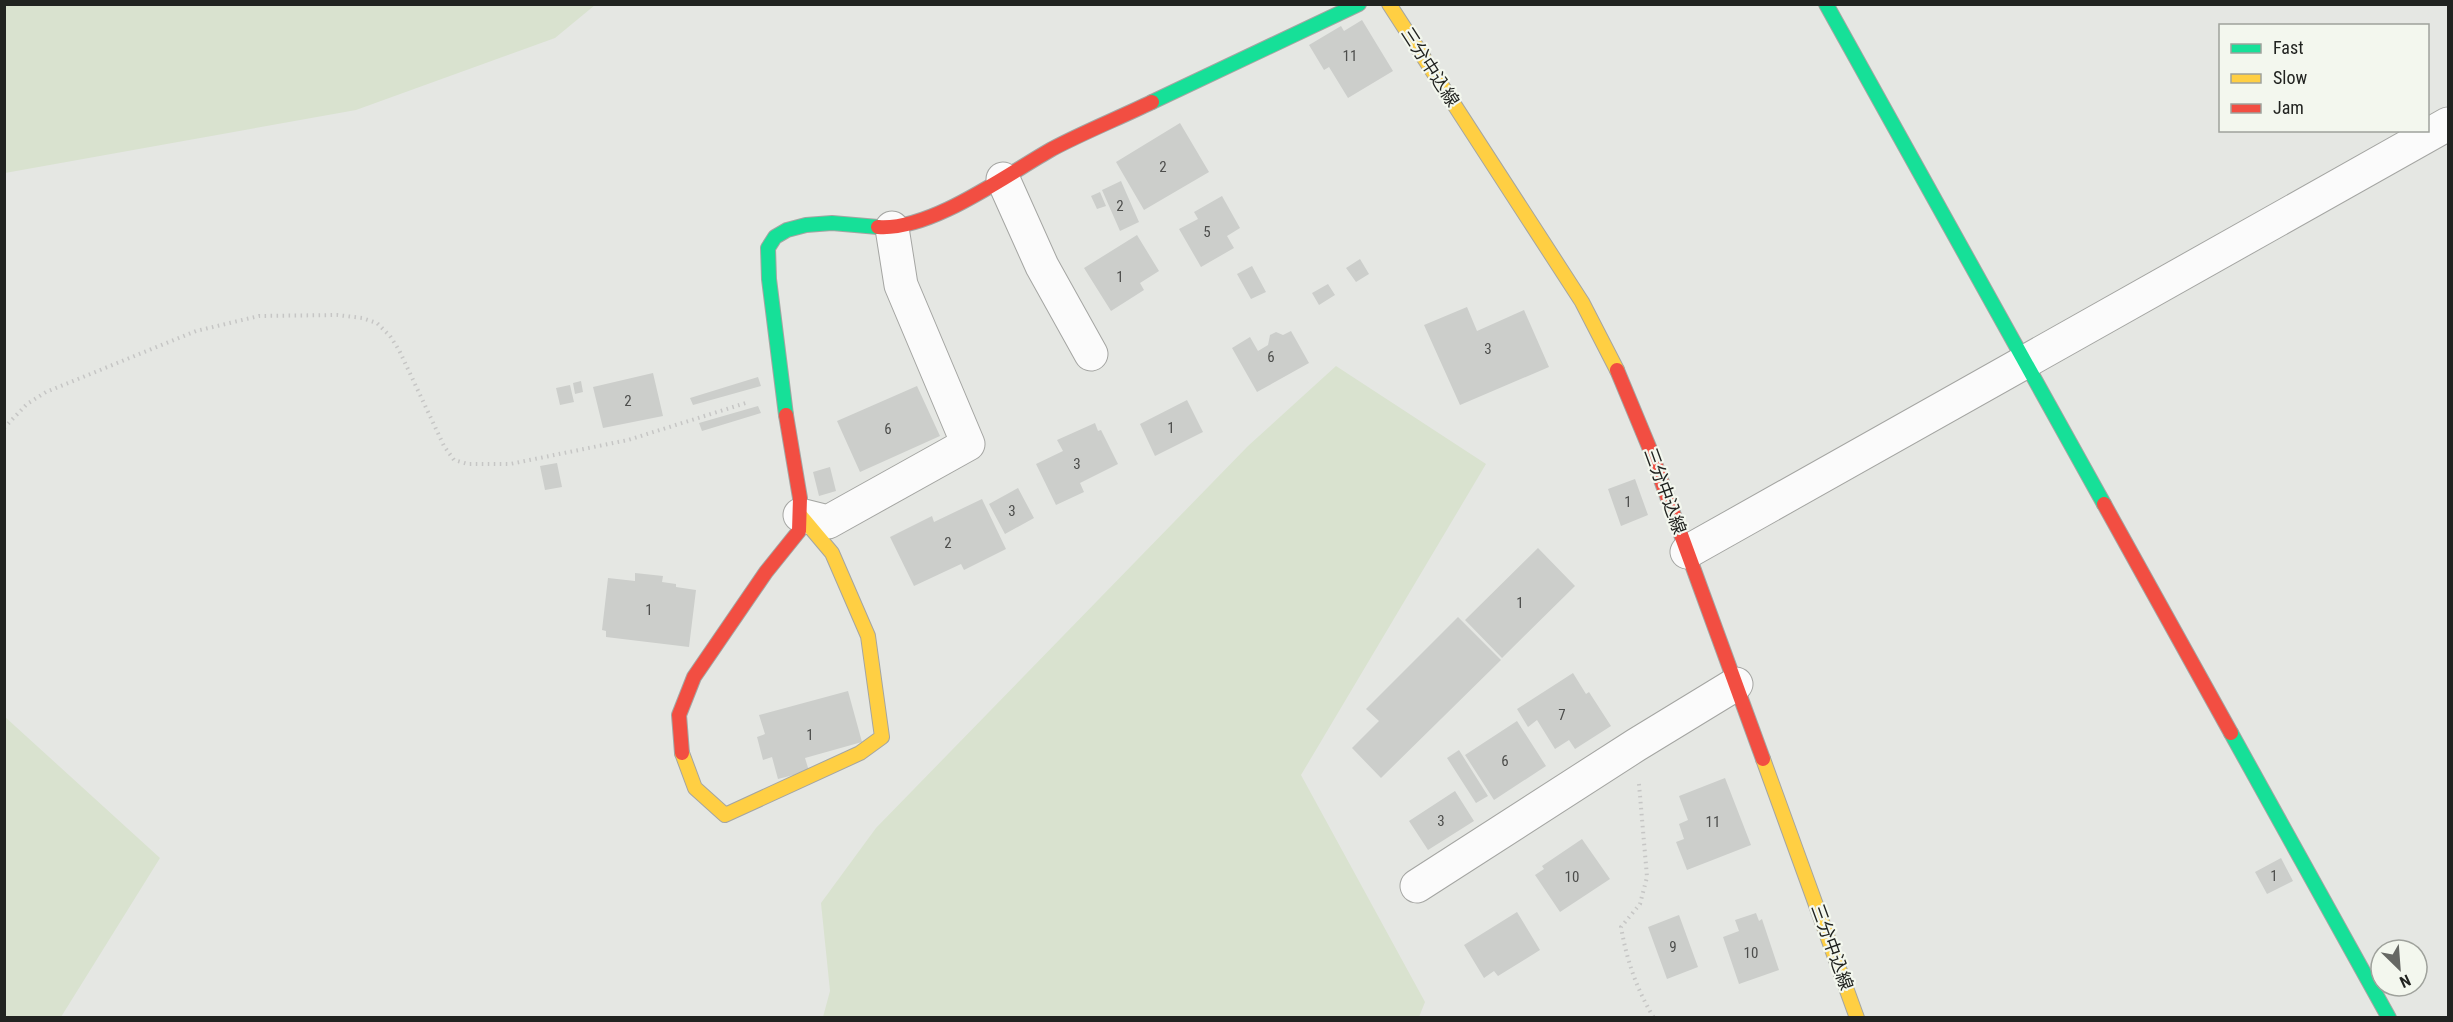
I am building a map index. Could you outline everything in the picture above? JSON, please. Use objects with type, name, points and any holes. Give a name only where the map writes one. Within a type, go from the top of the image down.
[{"type":"street","points":[[800,514],[832,553],[868,636],[882,737],[860,753],[725,815],[695,788],[681,750],[679,715],[694,677],[766,572],[799,531],[798,481],[789,443],[767,259],[768,248],[775,237],[787,230],[806,225],[832,223],[892,228],[942,213],[1055,148],[1359,4]]},
{"type":"street","name":"三分中込線","points":[[1389,4],[1582,302],[1619,374],[1736,684],[1857,1017]]},
{"type":"street","points":[[1826,4],[2389,1017]]},
{"type":"street","points":[[1687,552],[2448,124]]},
{"type":"street","points":[[1003,179],[1042,266],[1091,354]]},
{"type":"street","points":[[800,514],[828,522],[968,444],[901,285],[892,228]]},
{"type":"street","points":[[1417,886],[1636,745],[1736,684]]},
{"type":"path","points":[[4,428],[27,404],[46,392],[196,331],[259,316],[337,315],[362,318],[377,323],[390,336],[399,350],[444,446],[454,460],[468,464],[510,464],[628,440],[783,391]]},
{"type":"path","points":[[1636,745],[1647,877],[1640,904],[1621,927],[1625,950],[1638,991],[1654,1017]]},
{"type":"green space","points":[[5,4],[595,5],[555,38],[356,110],[5,173]]},
{"type":"green space","points":[[1336,366],[1486,464],[1301,775],[1425,1002],[1419,1017],[823,1017],[830,991],[821,903],[876,828],[1248,446]]},
{"type":"green space","points":[[4,716],[160,858],[61,1017],[5,1017]]},
{"type":"building","points":[[1362,20],[1393,71],[1348,98],[1329,67],[1324,70],[1309,45],[1341,26],[1344,31]]},
{"type":"building","points":[[1180,123],[1209,172],[1144,210],[1116,162]]},
{"type":"building","points":[[1121,181],[1139,222],[1120,231],[1102,190]]},
{"type":"building","points":[[1100,192],[1106,206],[1097,209],[1091,196]]},
{"type":"building","points":[[1222,196],[1240,228],[1227,236],[1234,248],[1201,267],[1179,229],[1198,219],[1194,212]]},
{"type":"building","points":[[1137,235],[1159,271],[1140,283],[1144,290],[1111,311],[1084,268]]},
{"type":"building","points":[[1360,259],[1369,274],[1356,282],[1346,268]]},
{"type":"building","points":[[1252,266],[1266,292],[1251,299],[1237,274]]},
{"type":"building","points":[[1328,284],[1335,295],[1319,305],[1312,293]]},
{"type":"building","points":[[1467,307],[1477,331],[1524,310],[1549,367],[1460,405],[1424,325]]},
{"type":"building","points":[[1291,331],[1309,363],[1257,392],[1232,348],[1250,337],[1258,351],[1268,345],[1270,335],[1276,332],[1283,335]]},
{"type":"building","points":[[653,373],[663,416],[603,428],[593,387]]},
{"type":"building","points":[[758,377],[761,386],[693,405],[690,398]]},
{"type":"building","points":[[581,381],[583,392],[575,394],[573,383]]},
{"type":"building","points":[[570,385],[574,402],[560,405],[556,388]]},
{"type":"building","points":[[917,386],[940,436],[860,472],[837,421]]},
{"type":"building","points":[[1187,400],[1203,432],[1155,456],[1140,424]]},
{"type":"building","points":[[758,406],[761,413],[702,431],[699,423]]},
{"type":"building","points":[[1095,423],[1098,431],[1101,430],[1118,464],[1080,483],[1084,492],[1056,505],[1036,464],[1063,451],[1057,440]]},
{"type":"building","points":[[557,463],[562,487],[545,490],[540,466]]},
{"type":"building","points":[[830,467],[836,491],[819,496],[813,472]]},
{"type":"building","points":[[1635,479],[1648,515],[1621,526],[1608,489]]},
{"type":"building","points":[[1018,488],[1034,518],[1005,534],[989,504]]},
{"type":"building","points":[[982,499],[1006,549],[964,570],[961,564],[914,586],[890,537],[932,516],[934,522]]},
{"type":"building","points":[[1538,548],[1575,586],[1502,658],[1465,620]]},
{"type":"building","points":[[635,573],[663,576],[662,582],[696,590],[689,647],[606,637],[606,631],[602,630],[608,578],[635,581]]},
{"type":"building","points":[[1458,617],[1501,660],[1381,778],[1352,748],[1379,721],[1366,709]]},
{"type":"building","points":[[1573,673],[1586,694],[1589,692],[1611,726],[1575,749],[1569,740],[1555,749],[1537,720],[1528,727],[1517,709]]},
{"type":"building","points":[[848,691],[862,742],[805,758],[809,771],[778,779],[772,757],[763,760],[757,737],[765,734],[759,715]]},
{"type":"building","points":[[1517,721],[1546,766],[1494,800],[1465,755]]},
{"type":"building","points":[[1459,750],[1488,796],[1476,803],[1447,758]]},
{"type":"building","points":[[1725,778],[1751,845],[1687,870],[1676,842],[1684,839],[1679,824],[1688,820],[1679,796]]},
{"type":"building","points":[[1455,791],[1474,821],[1428,850],[1409,821]]},
{"type":"building","points":[[1582,839],[1610,879],[1560,912],[1535,875],[1544,869],[1542,866]]},
{"type":"building","points":[[2281,858],[2293,881],[2267,894],[2255,872]]},
{"type":"building","points":[[1517,912],[1540,950],[1498,976],[1494,971],[1484,978],[1464,945]]},
{"type":"building","points":[[1756,913],[1759,921],[1762,919],[1779,970],[1739,984],[1723,937],[1739,931],[1735,920]]},
{"type":"building","points":[[1679,915],[1698,967],[1667,979],[1648,927]]},
{"type":"traffic: fast","points":[[1152,102],[1359,4]]},
{"type":"traffic: fast","points":[[1826,4],[2104,504]]},
{"type":"traffic: fast","points":[[786,415],[769,279],[768,248],[775,237],[787,230],[806,225],[832,223],[878,227]]},
{"type":"traffic: fast","points":[[2231,733],[2389,1018]]},
{"type":"traffic: slow","points":[[1389,4],[1582,302],[1617,370]]},
{"type":"traffic: slow","points":[[682,753],[695,788],[725,815],[860,753],[882,737],[868,636],[832,553],[800,515]]},
{"type":"traffic: slow","points":[[1763,759],[1857,1018]]},
{"type":"traffic: jam","points":[[878,227],[899,226],[944,211],[1052,149],[1152,102]]},
{"type":"traffic: jam","points":[[1617,370],[1649,447],[1763,759]]},
{"type":"traffic: jam","points":[[682,753],[679,715],[694,677],[766,572],[799,531],[800,498],[786,415]]},
{"type":"traffic: jam","points":[[2104,504],[2231,733]]}]
